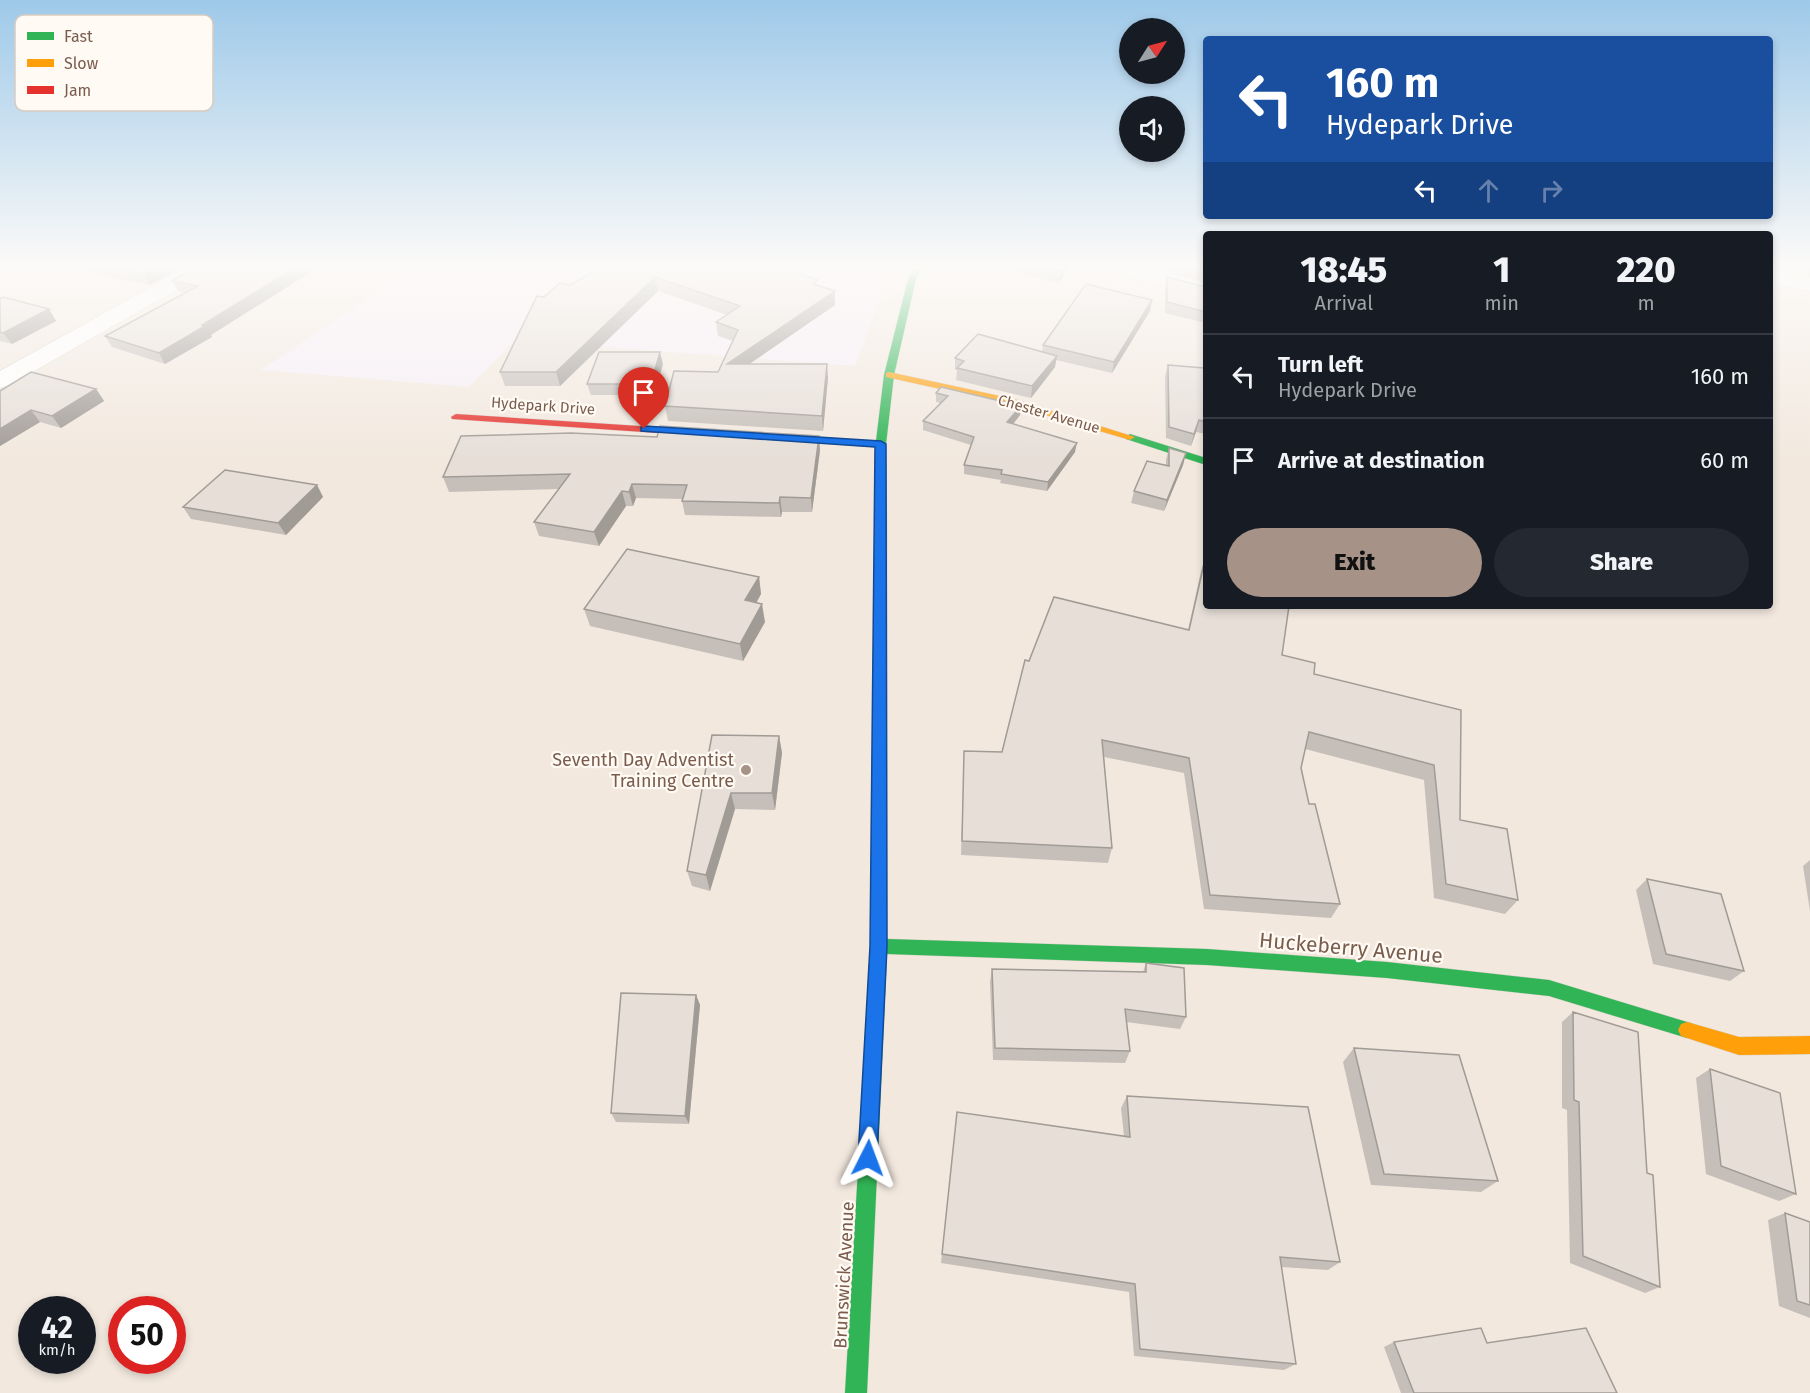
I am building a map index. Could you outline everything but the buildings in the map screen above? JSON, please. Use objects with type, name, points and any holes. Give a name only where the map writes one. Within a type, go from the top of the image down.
[{"type":"street","points":[[0,381],[91,330]]},
{"type":"street","name":"Brunswick Avenue","points":[[856,1393],[879,946],[881,444],[889,375],[900,330]]},
{"type":"street","name":"Chester Avenue","points":[[889,375],[943,384],[1121,434],[1203,461]]},
{"type":"street","name":"Hydepark Drive","points":[[456,417],[715,434]]},
{"type":"street","points":[[762,436],[881,444]]},
{"type":"street","name":"Huckeberry Avenue","points":[[879,946],[1207,957],[1387,970],[1550,988],[1739,1046],[1810,1045]]},
{"type":"shaded area","points":[[0,330],[1203,330],[1203,609],[1773,609],[1773,330],[1810,330],[1810,1393],[0,1393]]},
{"type":"shaded area","points":[[320,330],[869,330],[855,366],[515,340],[469,387],[261,370]]},
{"type":"traffic: fast","points":[[881,541],[881,444],[889,375],[900,330]]},
{"type":"traffic: fast","points":[[775,437],[881,444]]},
{"type":"traffic: fast","points":[[1130,437],[1203,461]]},
{"type":"traffic: fast","points":[[856,1393],[879,946],[879,826]]},
{"type":"traffic: fast","points":[[879,946],[1207,957],[1387,970],[1549,988],[1687,1030]]},
{"type":"traffic: slow","points":[[889,375],[1010,401],[1130,437]]},
{"type":"traffic: slow","points":[[879,826],[881,541]]},
{"type":"traffic: slow","points":[[1687,1030],[1739,1046],[1810,1045]]},
{"type":"traffic: jam","points":[[456,417],[702,433]]},
{"type":"place","name":"Seventh Day Adventist Training Centre","points":[[746,770]]},
{"type":"route","points":[[644,429],[881,444],[879,946],[868,1158]]}]
